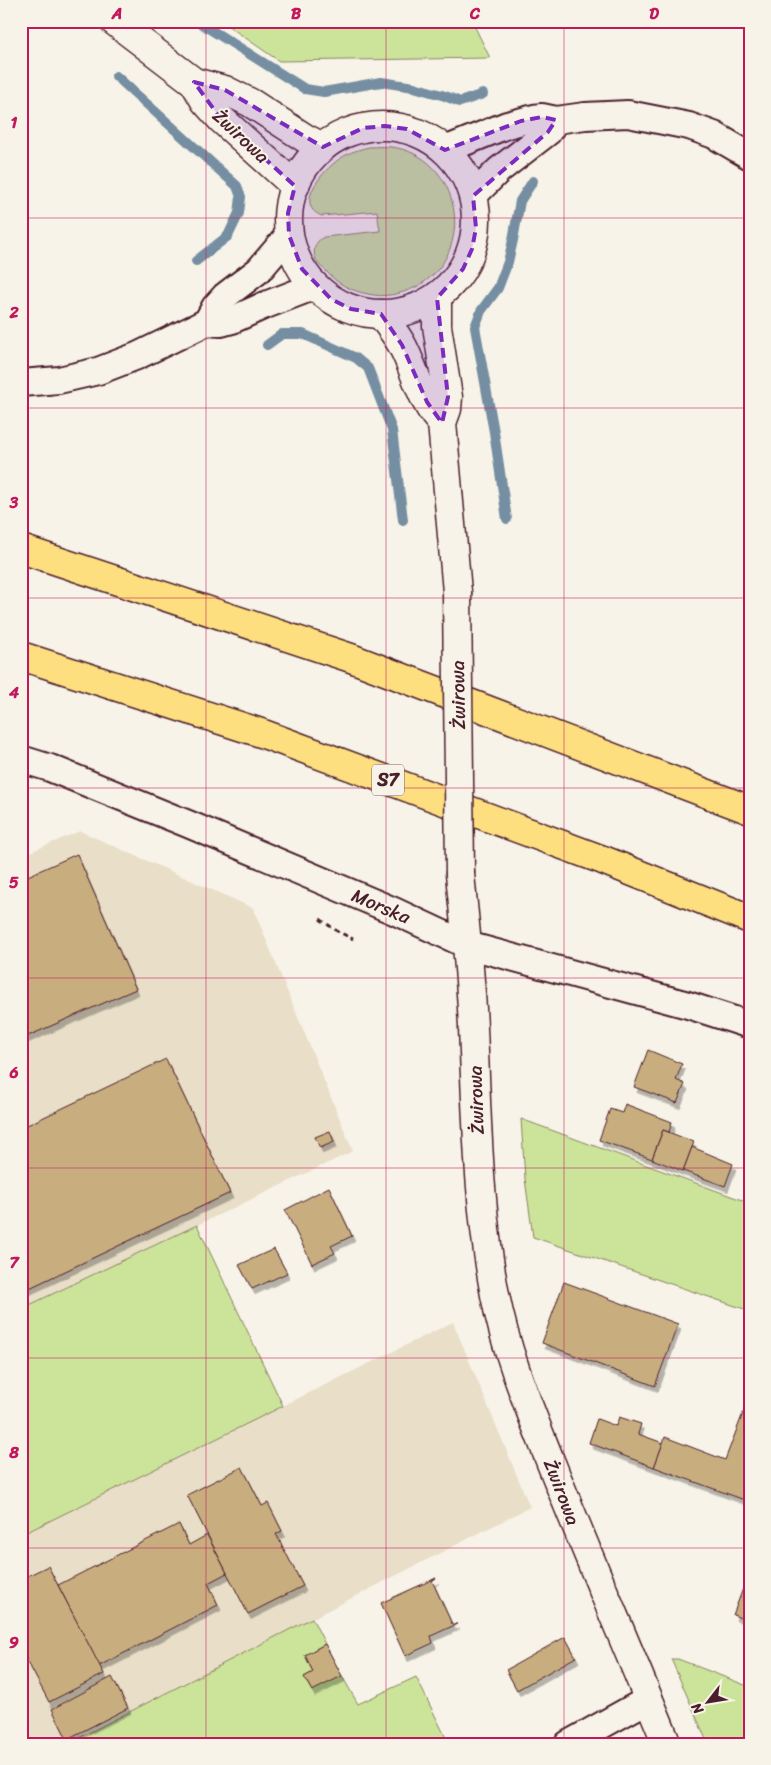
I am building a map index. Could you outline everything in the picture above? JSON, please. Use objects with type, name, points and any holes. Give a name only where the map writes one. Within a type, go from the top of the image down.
[{"type":"highway","points":[[21,549],[351,658],[750,810]]},
{"type":"highway","name":"S7","points":[[21,656],[261,733],[603,860],[750,919]]},
{"type":"street","name":"Żwirowa","points":[[114,21],[194,82],[205,101],[221,119],[295,186]]},
{"type":"street","name":"Żwirowa","points":[[194,82],[226,90],[251,103],[305,138],[323,146]]},
{"type":"street","points":[[445,150],[521,121],[542,118],[556,120],[585,116],[628,114],[689,126],[714,135],[750,156]]},
{"type":"street","points":[[473,196],[499,170],[548,132],[556,120]]},
{"type":"street","points":[[385,126],[407,129],[427,138],[445,150],[460,167],[470,186],[476,207],[476,228],[472,250],[463,269],[450,286],[437,298],[414,309],[393,314],[372,314],[351,309],[332,300],[315,286],[302,269],[293,251],[289,235],[288,213],[298,176],[323,146],[342,135],[363,128],[385,126]]},
{"type":"street","points":[[208,322],[216,307],[225,296],[259,270],[289,235]]},
{"type":"street","points":[[21,383],[59,380],[98,372],[137,356],[208,322],[221,323],[232,320],[315,286]]},
{"type":"street","name":"Żwirowa","points":[[437,298],[437,326],[448,397],[447,409],[442,423],[457,592],[460,874],[468,945],[480,1183],[488,1254],[500,1319],[513,1366],[572,1518],[667,1744]]},
{"type":"street","points":[[381,314],[402,345],[427,402],[442,423]]},
{"type":"street","name":"Morska","points":[[21,759],[50,768],[188,824],[394,911],[468,945],[688,1005],[750,1025]]},
{"type":"street","points":[[568,1744],[649,1699]]},
{"type":"path","points":[[320,919],[353,939]]},
{"type":"highlighted area","points":[[194,82],[225,90],[323,147],[363,128],[385,126],[407,129],[445,150],[521,121],[542,117],[556,120],[548,132],[473,196],[476,228],[472,249],[463,269],[437,298],[448,397],[442,423],[427,402],[402,345],[381,314],[351,309],[331,299],[302,269],[289,235],[288,213],[295,186],[221,119]]},
{"type":"shaded area","points":[[80,831],[253,908],[353,1151],[21,1309],[21,856]]},
{"type":"shaded area","points":[[453,1322],[530,1507],[67,1744],[21,1744],[21,1535]]},
{"type":"green space","points":[[221,21],[472,21],[490,58],[279,61]]},
{"type":"green space","points":[[369,147],[391,147],[415,154],[433,168],[446,186],[453,208],[454,230],[449,252],[436,272],[416,287],[393,295],[374,295],[356,291],[345,286],[335,280],[320,266],[315,257],[314,250],[316,244],[324,237],[380,231],[377,211],[322,216],[313,210],[310,203],[311,194],[316,184],[331,166],[339,159],[357,150]]},
{"type":"green space","points":[[521,1119],[750,1203],[750,1311],[533,1237],[525,1179]]},
{"type":"green space","points":[[197,1225],[283,1406],[21,1535],[21,1309]]},
{"type":"green space","points":[[312,1618],[325,1644],[305,1655],[313,1672],[304,1677],[342,1676],[358,1704],[416,1677],[449,1744],[69,1743]]},
{"type":"green space","points":[[671,1659],[678,1659],[750,1687],[750,1744],[708,1744]]},
{"type":"building","points":[[77,854],[136,989],[21,1039],[21,879]]},
{"type":"building","points":[[648,1050],[682,1064],[676,1080],[685,1084],[677,1103],[634,1087]]},
{"type":"building","points":[[166,1059],[230,1193],[21,1292],[21,1128]]},
{"type":"building","points":[[625,1104],[672,1122],[669,1132],[663,1130],[652,1159],[599,1140],[610,1109],[622,1113]]},
{"type":"building","points":[[663,1130],[694,1142],[683,1171],[652,1159]]},
{"type":"building","points":[[330,1131],[334,1142],[320,1148],[315,1137]]},
{"type":"building","points":[[692,1147],[733,1164],[725,1186],[683,1171]]},
{"type":"building","points":[[329,1187],[352,1236],[331,1246],[335,1253],[312,1264],[285,1210]]},
{"type":"building","points":[[274,1249],[287,1273],[252,1289],[239,1265]]},
{"type":"building","points":[[564,1282],[678,1324],[655,1386],[542,1343]]},
{"type":"building","points":[[750,1395],[750,1502],[654,1467],[665,1437],[725,1460]]},
{"type":"building","points":[[619,1417],[641,1424],[638,1434],[663,1443],[654,1467],[589,1443],[597,1419],[616,1426]]},
{"type":"building","points":[[242,1467],[262,1506],[268,1503],[282,1531],[276,1534],[303,1586],[248,1614],[187,1495]]},
{"type":"building","points":[[179,1524],[189,1545],[207,1535],[227,1573],[208,1583],[218,1605],[99,1666],[58,1585]]},
{"type":"building","points":[[48,1566],[104,1674],[49,1702],[21,1649],[21,1579]]},
{"type":"building","points":[[436,1578],[432,1581],[452,1624],[457,1624],[431,1636],[433,1643],[405,1656],[381,1603]]},
{"type":"building","points":[[747,1578],[750,1579],[750,1633],[744,1631],[749,1621],[733,1615]]},
{"type":"building","points":[[565,1637],[576,1657],[517,1690],[506,1670]]},
{"type":"building","points":[[325,1644],[342,1676],[312,1691],[304,1677],[313,1672],[305,1655]]},
{"type":"building","points":[[112,1677],[128,1708],[67,1739],[52,1709]]},
{"type":"waterway","points":[[197,21],[305,89],[324,92],[381,82],[414,87],[460,102],[483,94]]},
{"type":"waterway","points":[[116,76],[237,186],[241,197],[239,213],[228,236],[196,261]]},
{"type":"waterway","points":[[507,519],[475,327],[481,311],[498,288],[508,262],[520,201],[533,181]]},
{"type":"waterway","points":[[267,345],[282,334],[303,334],[356,358],[368,368],[392,430],[403,520]]}]
